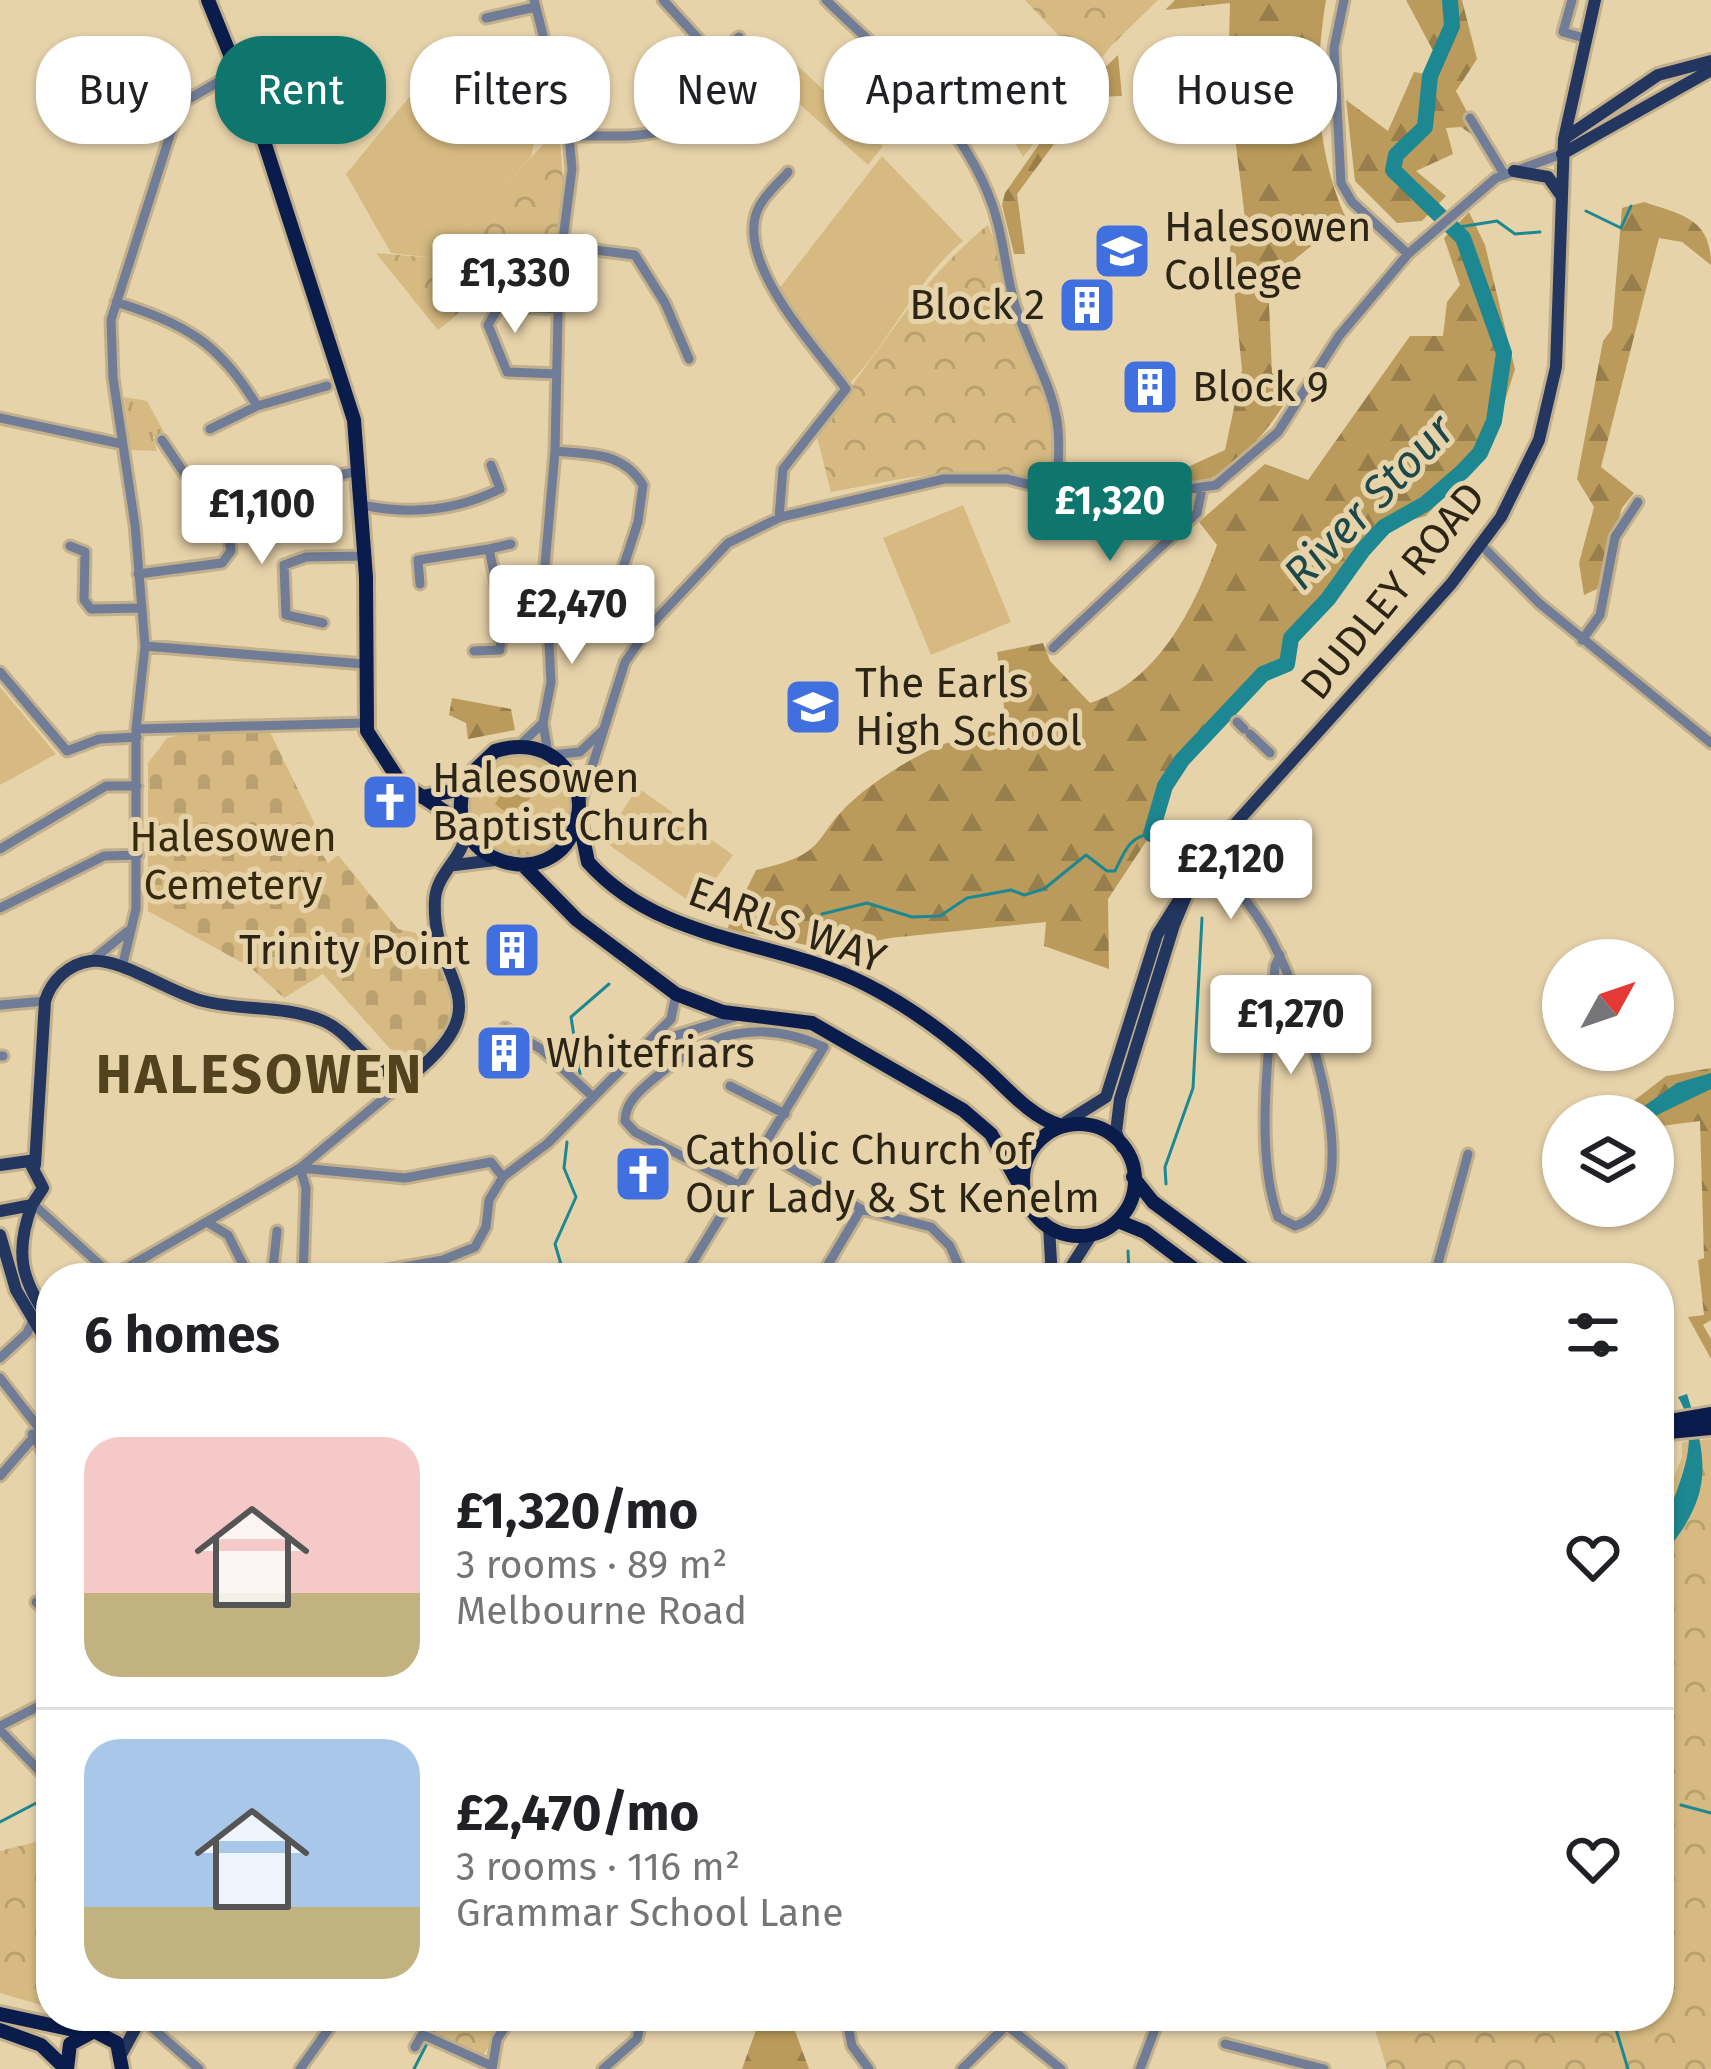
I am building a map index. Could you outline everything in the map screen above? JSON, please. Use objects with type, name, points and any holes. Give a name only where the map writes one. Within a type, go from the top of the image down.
[{"type":"highway","points":[[208,0],[224,36]]},
{"type":"highway","points":[[264,144],[339,366],[360,471],[365,723],[393,774],[422,796],[465,828],[495,860],[523,865],[559,850],[579,811],[572,778],[549,754],[519,746],[492,753],[453,791],[422,796]]},
{"type":"highway","points":[[465,828],[460,801],[467,778]]},
{"type":"highway","name":"EARLS WAY","points":[[579,811],[588,862],[638,902],[692,929],[824,966],[891,997],[953,1041],[1036,1114],[1063,1123]]},
{"type":"highway","points":[[523,865],[577,920],[676,994],[740,1016],[812,1023],[833,1032],[986,1127],[1028,1202],[1048,1227],[1062,1235],[1090,1237],[1118,1221],[1133,1177]]},
{"type":"highway","points":[[1028,1202],[1027,1162],[1063,1123],[1095,1125],[1122,1147],[1133,1177],[1154,1202],[1236,1263]]},
{"type":"highway","points":[[1118,1221],[1145,1232],[1187,1263]]},
{"type":"highway","points":[[1674,1420],[1711,1414]]},
{"type":"highway","points":[[1674,1432],[1711,1428]]},
{"type":"highway","points":[[0,2014],[36,2021]]},
{"type":"highway","points":[[0,2030],[41,2044],[66,2069]]},
{"type":"highway","points":[[82,2031],[109,2035],[125,2062]]},
{"type":"highway","points":[[66,2069],[68,2048],[87,2032]]},
{"type":"main road","name":"DUDLEY ROAD","points":[[1191,884],[1278,760],[1408,636],[1481,545],[1517,488],[1539,440],[1552,391],[1562,154],[1573,85],[1595,0]]},
{"type":"main road","points":[[1564,139],[1602,110],[1672,70],[1711,66]]},
{"type":"main road","points":[[1562,154],[1711,66]]},
{"type":"main road","points":[[1672,70],[1680,88]]},
{"type":"main road","points":[[1573,85],[1581,107],[1602,110]]},
{"type":"main road","points":[[1509,172],[1548,177],[1561,195]]},
{"type":"main road","points":[[36,1294],[20,1265],[18,1248],[35,1202],[45,1001],[66,970],[91,961],[122,968],[204,1001],[320,1019],[338,1029],[378,1071],[411,1076],[451,1040],[457,1022],[458,983],[435,915],[437,887],[454,866],[465,828]]},
{"type":"main road","points":[[454,866],[495,860]]},
{"type":"main road","points":[[1063,1123],[1106,1097],[1156,935],[1191,884]]},
{"type":"main road","points":[[1122,1147],[1116,1132],[1120,1100],[1191,884]]},
{"type":"main road","points":[[3,1163],[26,1145],[38,1121]]},
{"type":"main road","points":[[3,1163],[23,1159],[35,1165]]},
{"type":"main road","points":[[0,1211],[35,1202]]},
{"type":"main road","points":[[1048,1227],[1051,1263]]},
{"type":"main road","points":[[0,1235],[16,1289],[36,1325]]},
{"type":"main road","points":[[1074,1263],[1090,1237]]},
{"type":"main road","points":[[125,2062],[136,2031]]},
{"type":"street","points":[[663,0],[696,36]]},
{"type":"street","points":[[826,0],[947,122],[985,186],[1003,238],[1015,306],[1058,409],[1063,440],[1055,494]]},
{"type":"street","points":[[1344,0],[1334,48],[1341,182],[1352,202],[1408,254]]},
{"type":"street","points":[[1558,48],[1572,0]]},
{"type":"street","points":[[486,18],[534,4],[542,36]]},
{"type":"street","points":[[1563,32],[1584,38]]},
{"type":"street","points":[[122,968],[138,855],[137,733],[146,646],[110,348],[116,302],[181,104],[215,84]]},
{"type":"street","points":[[1470,118],[1509,172]]},
{"type":"street","points":[[569,144],[572,190],[558,308],[555,451],[544,605],[551,682],[543,723],[549,754],[580,752],[602,730]]},
{"type":"street","points":[[579,811],[625,662],[651,625],[728,543],[779,518],[971,476],[1120,502],[1202,489],[1228,477],[1261,451],[1340,336],[1408,254],[1509,172],[1562,154]]},
{"type":"street","points":[[779,518],[783,469],[846,389],[774,292],[757,253],[758,208],[788,172]]},
{"type":"street","points":[[563,246],[635,255],[664,303],[688,359]]},
{"type":"street","points":[[116,302],[204,340],[228,358],[257,406]]},
{"type":"street","points":[[556,374],[507,372],[488,325],[499,306],[558,308]]},
{"type":"street","points":[[204,340],[212,328]]},
{"type":"street","points":[[210,429],[257,406],[327,386]]},
{"type":"street","points":[[0,418],[122,444]]},
{"type":"street","points":[[138,574],[222,563],[231,550],[223,499],[184,472],[162,440]]},
{"type":"street","points":[[555,451],[614,457],[632,469],[643,485],[638,521],[614,595]]},
{"type":"street","points":[[362,505],[397,512],[478,500],[500,489],[491,465]]},
{"type":"street","points":[[260,490],[360,471]]},
{"type":"street","points":[[1053,648],[1197,513],[1202,489]]},
{"type":"street","points":[[1582,640],[1600,615],[1615,538],[1638,502]]},
{"type":"street","points":[[416,543],[420,584]]},
{"type":"street","points":[[418,560],[512,544]]},
{"type":"street","points":[[1481,545],[1582,640],[1711,743]]},
{"type":"street","points":[[70,546],[85,552],[83,600],[92,609],[142,608]]},
{"type":"street","points":[[474,651],[500,650],[502,611],[489,549]]},
{"type":"street","points":[[286,615],[287,562],[364,556]]},
{"type":"street","points":[[502,611],[544,605]]},
{"type":"street","points":[[272,615],[323,622]]},
{"type":"street","points":[[146,646],[364,664]]},
{"type":"street","points":[[0,672],[67,751],[137,733],[365,723]]},
{"type":"street","points":[[519,746],[543,723]]},
{"type":"street","points":[[1244,728],[1278,760]]},
{"type":"street","points":[[0,849],[106,786],[137,786]]},
{"type":"street","points":[[14,920],[3,907],[104,856],[138,855]]},
{"type":"street","points":[[1204,863],[1261,922],[1280,956],[1324,1083],[1332,1177],[1324,1198],[1302,1224],[1284,1225],[1270,1190],[1267,1105],[1274,966],[1280,956]]},
{"type":"street","points":[[91,961],[119,944],[131,927]]},
{"type":"street","points":[[417,1263],[475,1247],[486,1227],[489,1200],[503,1177],[548,1143],[676,1013],[676,994]]},
{"type":"street","points":[[0,1005],[45,1001]]},
{"type":"street","points":[[643,1046],[689,1027],[740,1016]]},
{"type":"street","points":[[505,1028],[541,1049],[591,1095]]},
{"type":"street","points":[[693,1263],[833,1032]]},
{"type":"street","points":[[742,1187],[634,1132],[625,1121],[632,1100],[706,1039],[778,1034],[824,1047]]},
{"type":"street","points":[[136,1263],[300,1168],[411,1076]]},
{"type":"street","points":[[730,1086],[784,1114]]},
{"type":"street","points":[[763,1151],[861,1209],[931,1227],[950,1246],[958,1263]]},
{"type":"street","points":[[1438,1263],[1468,1154]]},
{"type":"street","points":[[300,1168],[404,1178],[491,1162],[503,1177]]},
{"type":"street","points":[[300,1168],[306,1188],[303,1263]]},
{"type":"street","points":[[35,1202],[99,1263]]},
{"type":"street","points":[[829,1263],[861,1209]]},
{"type":"street","points":[[210,1224],[228,1235],[242,1263]]},
{"type":"street","points":[[272,1263],[277,1231]]},
{"type":"street","points":[[0,1358],[27,1333],[33,1320]]},
{"type":"street","points":[[0,1378],[35,1431],[0,1476]]},
{"type":"street","points":[[36,1708],[0,1728],[36,1766]]},
{"type":"street","points":[[157,2031],[199,2069]]},
{"type":"street","points":[[300,2069],[327,2031]]},
{"type":"street","points":[[415,2047],[422,2036],[492,2068],[502,2031]]},
{"type":"street","points":[[603,2069],[637,2039],[639,2031]]},
{"type":"street","points":[[849,2031],[852,2046],[869,2069]]},
{"type":"street","points":[[962,2069],[1001,2031]]},
{"type":"street","points":[[1012,2031],[1061,2069]]},
{"type":"street","points":[[1140,2069],[1155,2031]]},
{"type":"street","points":[[1225,2044],[1324,2069]]},
{"type":"street","points":[[1245,2069],[1250,2052]]},
{"type":"green space","points":[[1025,0],[1158,0],[1109,49],[1109,36],[1058,35]]},
{"type":"green space","points":[[1175,0],[1326,0],[1322,36],[1229,36],[1230,3],[1165,10]]},
{"type":"green space","points":[[1406,0],[1462,0],[1477,59],[1456,91],[1483,142],[1461,127],[1446,128],[1453,154],[1416,171],[1446,196],[1422,221],[1397,223],[1355,181],[1346,100],[1388,131],[1414,72],[1430,75],[1437,58]]},
{"type":"green space","points":[[1118,55],[1122,96],[1109,96],[1109,64]]},
{"type":"green space","points":[[800,68],[824,90],[824,126],[800,105]]},
{"type":"green space","points":[[410,96],[410,144],[534,144],[531,157],[446,250],[434,258],[391,253],[346,174],[371,144],[386,144],[386,125]]},
{"type":"green space","points":[[543,144],[560,144],[565,206],[552,270],[501,279],[438,330],[376,253],[434,258]]},
{"type":"green space","points":[[844,144],[881,144],[868,165]]},
{"type":"green space","points":[[1016,144],[1033,144],[1023,157]]},
{"type":"green space","points":[[1039,144],[1054,144],[1017,194],[1025,254],[1014,254],[1002,205],[1005,193]]},
{"type":"green space","points":[[1236,144],[1324,144],[1346,218],[1268,281],[1272,373],[1294,389],[1251,447],[1216,476],[1172,491],[1146,492],[1148,485],[1225,450],[1242,370],[1230,247],[1246,227]]},
{"type":"green space","points":[[882,156],[963,241],[931,274],[848,385],[778,290]]},
{"type":"green space","points":[[1644,202],[1700,228],[1711,265],[1682,242],[1659,238],[1601,467],[1634,493],[1622,508],[1597,589],[1584,595],[1579,563],[1594,507],[1577,479],[1603,341],[1612,329],[1622,208]]},
{"type":"green space","points":[[1469,212],[1485,245],[1515,369],[1492,442],[1426,516],[1384,527],[1291,637],[1295,660],[1264,680],[1182,760],[1165,786],[1151,834],[1108,899],[1109,969],[1044,946],[1046,922],[890,938],[831,950],[727,929],[756,870],[810,850],[843,810],[893,771],[941,745],[976,735],[1005,715],[997,652],[1043,643],[1050,661],[1090,703],[1136,678],[1185,617],[1217,545],[1199,522],[1265,464],[1308,480],[1410,336],[1443,336],[1447,302],[1460,285],[1444,238]]},
{"type":"green space","points":[[988,225],[1018,328],[1049,409],[1056,452],[1054,476],[1039,483],[961,472],[831,492],[816,433],[917,297]]},
{"type":"green space","points":[[124,397],[147,401],[165,434],[153,437],[157,451],[131,450]]},
{"type":"green space","points":[[256,476],[262,531],[236,534],[229,492]]},
{"type":"green space","points":[[963,505],[1011,622],[931,655],[883,538]]},
{"type":"green space","points":[[0,687],[56,754],[0,785]]},
{"type":"green space","points":[[452,698],[511,709],[515,730],[468,739],[466,723],[449,715]]},
{"type":"green space","name":"Halesowen Cemetery","points":[[191,732],[270,732],[321,837],[317,846],[328,863],[338,855],[398,929],[434,937],[449,991],[447,1026],[428,1055],[411,1067],[323,974],[284,998],[250,967],[148,911],[148,763],[167,738]]},
{"type":"green space","points":[[521,753],[540,757],[557,768],[568,785],[572,804],[568,823],[557,840],[540,851],[521,855],[502,851],[485,840],[474,823],[470,804],[474,785],[485,768],[502,757]]},
{"type":"green space","points":[[535,775],[544,778],[545,786],[521,806],[505,812],[495,804],[504,790]]},
{"type":"green space","points":[[638,788],[733,855],[696,906],[602,840]]},
{"type":"green space","points":[[1711,1068],[1711,1320],[1703,1325],[1711,1339],[1711,1359],[1688,1317],[1704,1315],[1698,1260],[1704,1258],[1700,1121],[1674,1124],[1674,1095],[1641,1095],[1666,1076]]},
{"type":"green space","points":[[1711,1439],[1711,2069],[1387,2069],[1375,2031],[1674,2031],[1674,1477],[1682,1442]]},
{"type":"green space","points":[[36,1842],[36,2004],[0,1993],[0,1851]]},
{"type":"green space","points":[[425,2031],[496,2031],[482,2058]]},
{"type":"green space","points":[[756,2031],[795,2031],[809,2069],[742,2069]]},
{"type":"water","points":[[1711,1073],[1711,1089],[1674,1107],[1674,1095],[1660,1095],[1677,1083]]},
{"type":"water","points":[[1687,1394],[1700,1443],[1702,1482],[1689,1519],[1674,1541],[1674,1500],[1689,1438],[1678,1397]]},
{"type":"waterway","name":"River Stour","points":[[1151,834],[1165,786],[1182,760],[1263,674],[1287,664],[1291,638],[1328,599],[1363,550],[1384,527],[1425,504],[1462,472],[1480,453],[1494,421],[1504,353],[1463,238],[1393,170],[1396,155],[1425,127],[1430,76],[1452,26],[1450,0]]},
{"type":"waterway","points":[[1586,211],[1621,228],[1631,206]]},
{"type":"waterway","points":[[1453,228],[1497,221],[1515,234],[1540,232]]},
{"type":"waterway","points":[[822,914],[867,903],[912,917],[940,916],[967,898],[1011,890],[1024,895],[1044,889],[1086,855],[1107,871],[1115,871],[1132,842],[1151,834]]},
{"type":"waterway","points":[[1166,1184],[1165,1167],[1193,1088],[1202,918]]},
{"type":"waterway","points":[[580,1074],[571,1017],[609,984]]},
{"type":"waterway","points":[[561,1263],[555,1244],[576,1197],[564,1168],[567,1142]]},
{"type":"waterway","points":[[1128,1251],[1129,1263]]},
{"type":"waterway","points":[[0,1822],[36,1803]]},
{"type":"waterway","points":[[1681,1805],[1711,1813]]},
{"type":"waterway","points":[[414,2069],[433,2031]]},
{"type":"waterway","points":[[1617,2031],[1628,2069]]},
{"type":"place","name":"Halesowen College","points":[[1122,251]]},
{"type":"place","name":"Block 2","points":[[1087,305]]},
{"type":"place","name":"Block 9","points":[[1150,387]]},
{"type":"place","name":"The Earls High School","points":[[813,707]]},
{"type":"place","name":"Halesowen Baptist Church","points":[[390,802]]},
{"type":"place","name":"Trinity Point","points":[[512,950]]},
{"type":"place","name":"Whitefriars","points":[[504,1053]]},
{"type":"place","name":"Catholic Church of Our Lady & St Kenelm","points":[[643,1174]]},
{"type":"district","name":"HALESOWEN","points":[[260,1075]]}]
